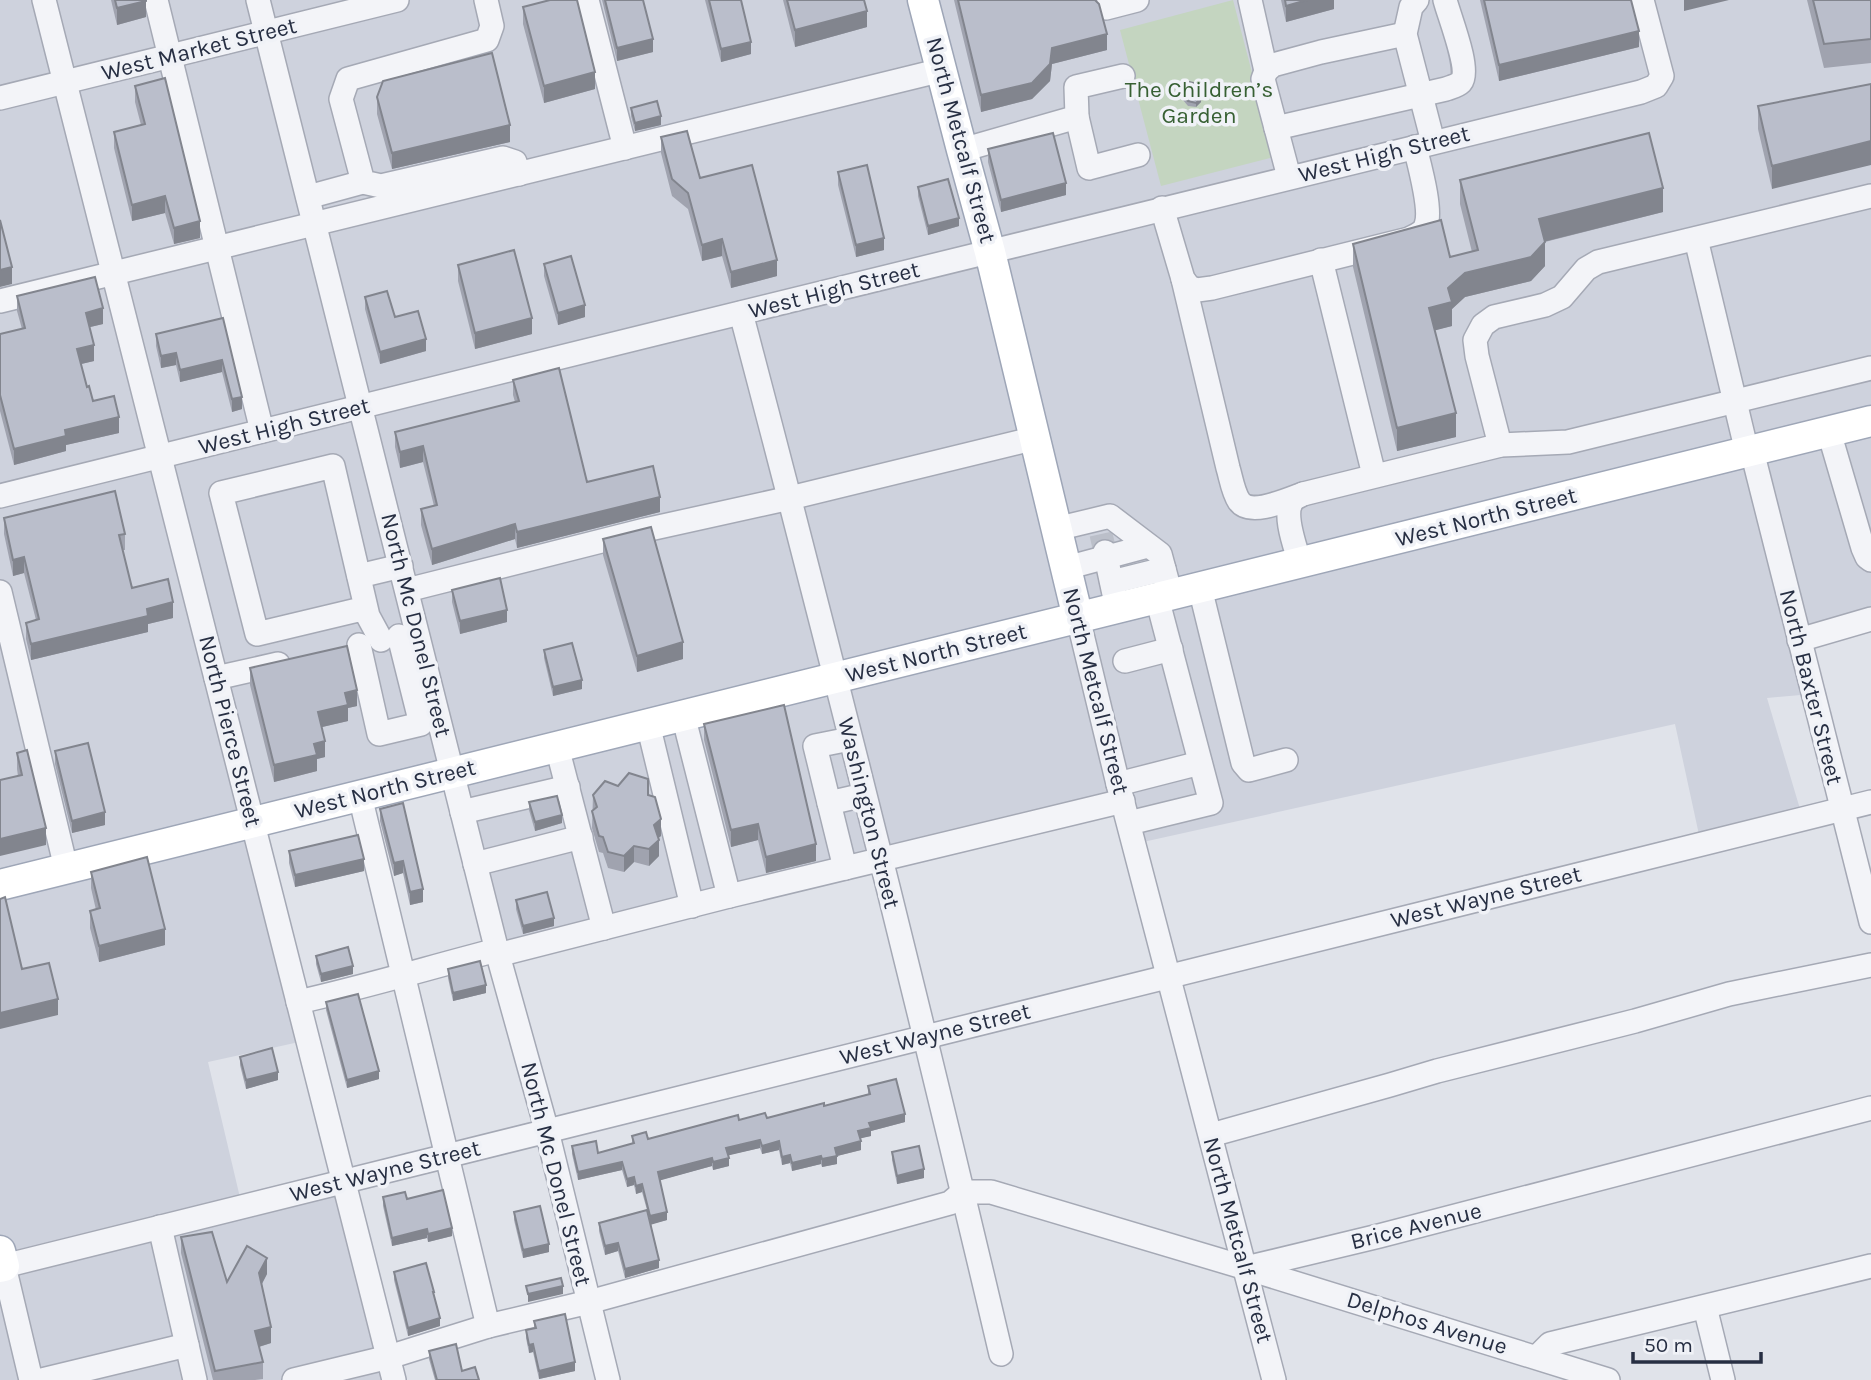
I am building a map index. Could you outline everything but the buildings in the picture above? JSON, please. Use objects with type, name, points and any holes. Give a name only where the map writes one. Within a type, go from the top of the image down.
[{"type":"main road","name":"North Metcalf Street","points":[[923,0],[1036,438],[1088,543],[1078,618]]},
{"type":"main road","name":"West North Street","points":[[0,885],[1078,618],[1115,595],[1300,564],[1871,421]]},
{"type":"street","name":"North Pierce Street","points":[[44,0],[394,1380]]},
{"type":"street","points":[[156,0],[262,431]]},
{"type":"street","name":"North Mc Donel Street","points":[[258,0],[407,590],[399,636],[452,773],[547,1131],[608,1380]]},
{"type":"street","name":"West Market Street","points":[[0,98],[267,33],[367,4],[397,0]]},
{"type":"street","points":[[363,182],[341,99],[348,79],[487,40],[492,26],[486,0]]},
{"type":"street","points":[[587,0],[625,148]]},
{"type":"street","points":[[1106,8],[1137,0]]},
{"type":"street","points":[[1250,0],[1266,71]]},
{"type":"street","points":[[1183,279],[1189,287],[1197,290],[1231,284],[1409,239],[1421,233],[1427,225],[1427,213],[1422,176],[1424,144],[1421,95],[1405,34],[1411,7],[1417,0]]},
{"type":"street","points":[[1276,128],[1458,85],[1464,75],[1463,60],[1445,0]]},
{"type":"street","name":"West High Street","points":[[0,496],[1161,208],[1641,92],[1656,86],[1662,76],[1642,0]]},
{"type":"street","points":[[1289,177],[1263,79],[1266,71],[1273,65],[1405,34]]},
{"type":"street","points":[[0,301],[942,70]]},
{"type":"street","points":[[1123,75],[1076,87],[1077,117],[1089,168],[1138,155]]},
{"type":"street","points":[[962,150],[1077,117]]},
{"type":"street","points":[[308,197],[363,182],[381,186],[503,158],[515,162],[519,174]]},
{"type":"street","points":[[1500,445],[1476,356],[1475,340],[1483,325],[1494,317],[1545,305],[1562,297],[1586,269],[1598,262],[1871,196]]},
{"type":"street","points":[[1161,208],[1183,279],[1237,498],[1242,505],[1254,508],[1374,475],[1500,445],[1568,442],[1871,368]]},
{"type":"street","name":"North Baxter Street","points":[[1696,239],[1734,400],[1750,452],[1871,922]]},
{"type":"street","points":[[1321,260],[1374,475]]},
{"type":"street","name":"Washington Street","points":[[741,313],[835,678],[1001,1354]]},
{"type":"street","points":[[1829,432],[1863,548],[1871,559]]},
{"type":"street","points":[[407,590],[631,533],[790,498],[1036,438]]},
{"type":"street","points":[[359,645],[379,734],[421,724],[399,636],[368,616],[333,466],[221,493],[257,634],[366,608]]},
{"type":"street","points":[[1300,564],[1289,523],[1289,509],[1293,500],[1303,494]]},
{"type":"street","points":[[1088,543],[1110,516],[1160,554],[1242,763],[1250,769],[1286,760]]},
{"type":"street","points":[[1088,543],[1148,546]]},
{"type":"street","points":[[1088,543],[1115,595]]},
{"type":"street","points":[[359,576],[401,566]]},
{"type":"street","points":[[1129,824],[1210,803],[1171,649],[1173,587]]},
{"type":"street","points":[[0,592],[66,868]]},
{"type":"street","name":"North Metcalf Street","points":[[1078,618],[1120,792],[1275,1380]]},
{"type":"street","points":[[1799,640],[1871,619]]},
{"type":"street","points":[[333,651],[399,636]]},
{"type":"street","points":[[1125,661],[1171,649]]},
{"type":"street","points":[[216,678],[294,660]]},
{"type":"street","points":[[683,715],[729,896]]},
{"type":"street","points":[[648,724],[692,906]]},
{"type":"street","points":[[845,868],[812,737],[850,739]]},
{"type":"street","points":[[557,747],[604,928]]},
{"type":"street","points":[[298,1002],[880,859],[1120,792],[1200,763]]},
{"type":"street","points":[[462,812],[568,787]]},
{"type":"street","points":[[829,803],[864,795]]},
{"type":"street","points":[[360,796],[488,1326]]},
{"type":"street","name":"West Wayne Street","points":[[1,1261],[160,1227],[1871,802]]},
{"type":"street","points":[[475,864],[581,837]]},
{"type":"street","points":[[1211,1135],[1390,1086],[1437,1070],[1636,1021],[1729,994],[1871,965]]},
{"type":"street","name":"Brice Avenue","points":[[1247,1268],[1871,1108]]},
{"type":"street","points":[[293,1380],[388,1357],[488,1326],[589,1302],[950,1203],[963,1192],[991,1192],[1247,1268]]},
{"type":"street","points":[[160,1227],[195,1380]]},
{"type":"street","points":[[1,1261],[31,1380]]},
{"type":"street","points":[[1537,1357],[1550,1345],[1871,1266]]},
{"type":"street","name":"Delphos Avenue","points":[[1247,1268],[1608,1380]]},
{"type":"street","points":[[1705,1307],[1723,1380]]},
{"type":"street","points":[[42,1380],[187,1345]]},
{"type":"shaded area","points":[[0,0],[1871,0],[1871,619],[1799,640],[1812,694],[1767,698],[1803,819],[1701,844],[1675,724],[1134,844],[1124,804],[498,955],[452,773],[253,822],[308,1040],[208,1062],[242,1206],[344,1181],[394,1380],[0,1380]]},
{"type":"green space","name":"The Children’s Garden","points":[[1233,0],[1274,157],[1161,186],[1120,30]]},
{"type":"tunnel","points":[[1101,534],[1105,552]]}]
